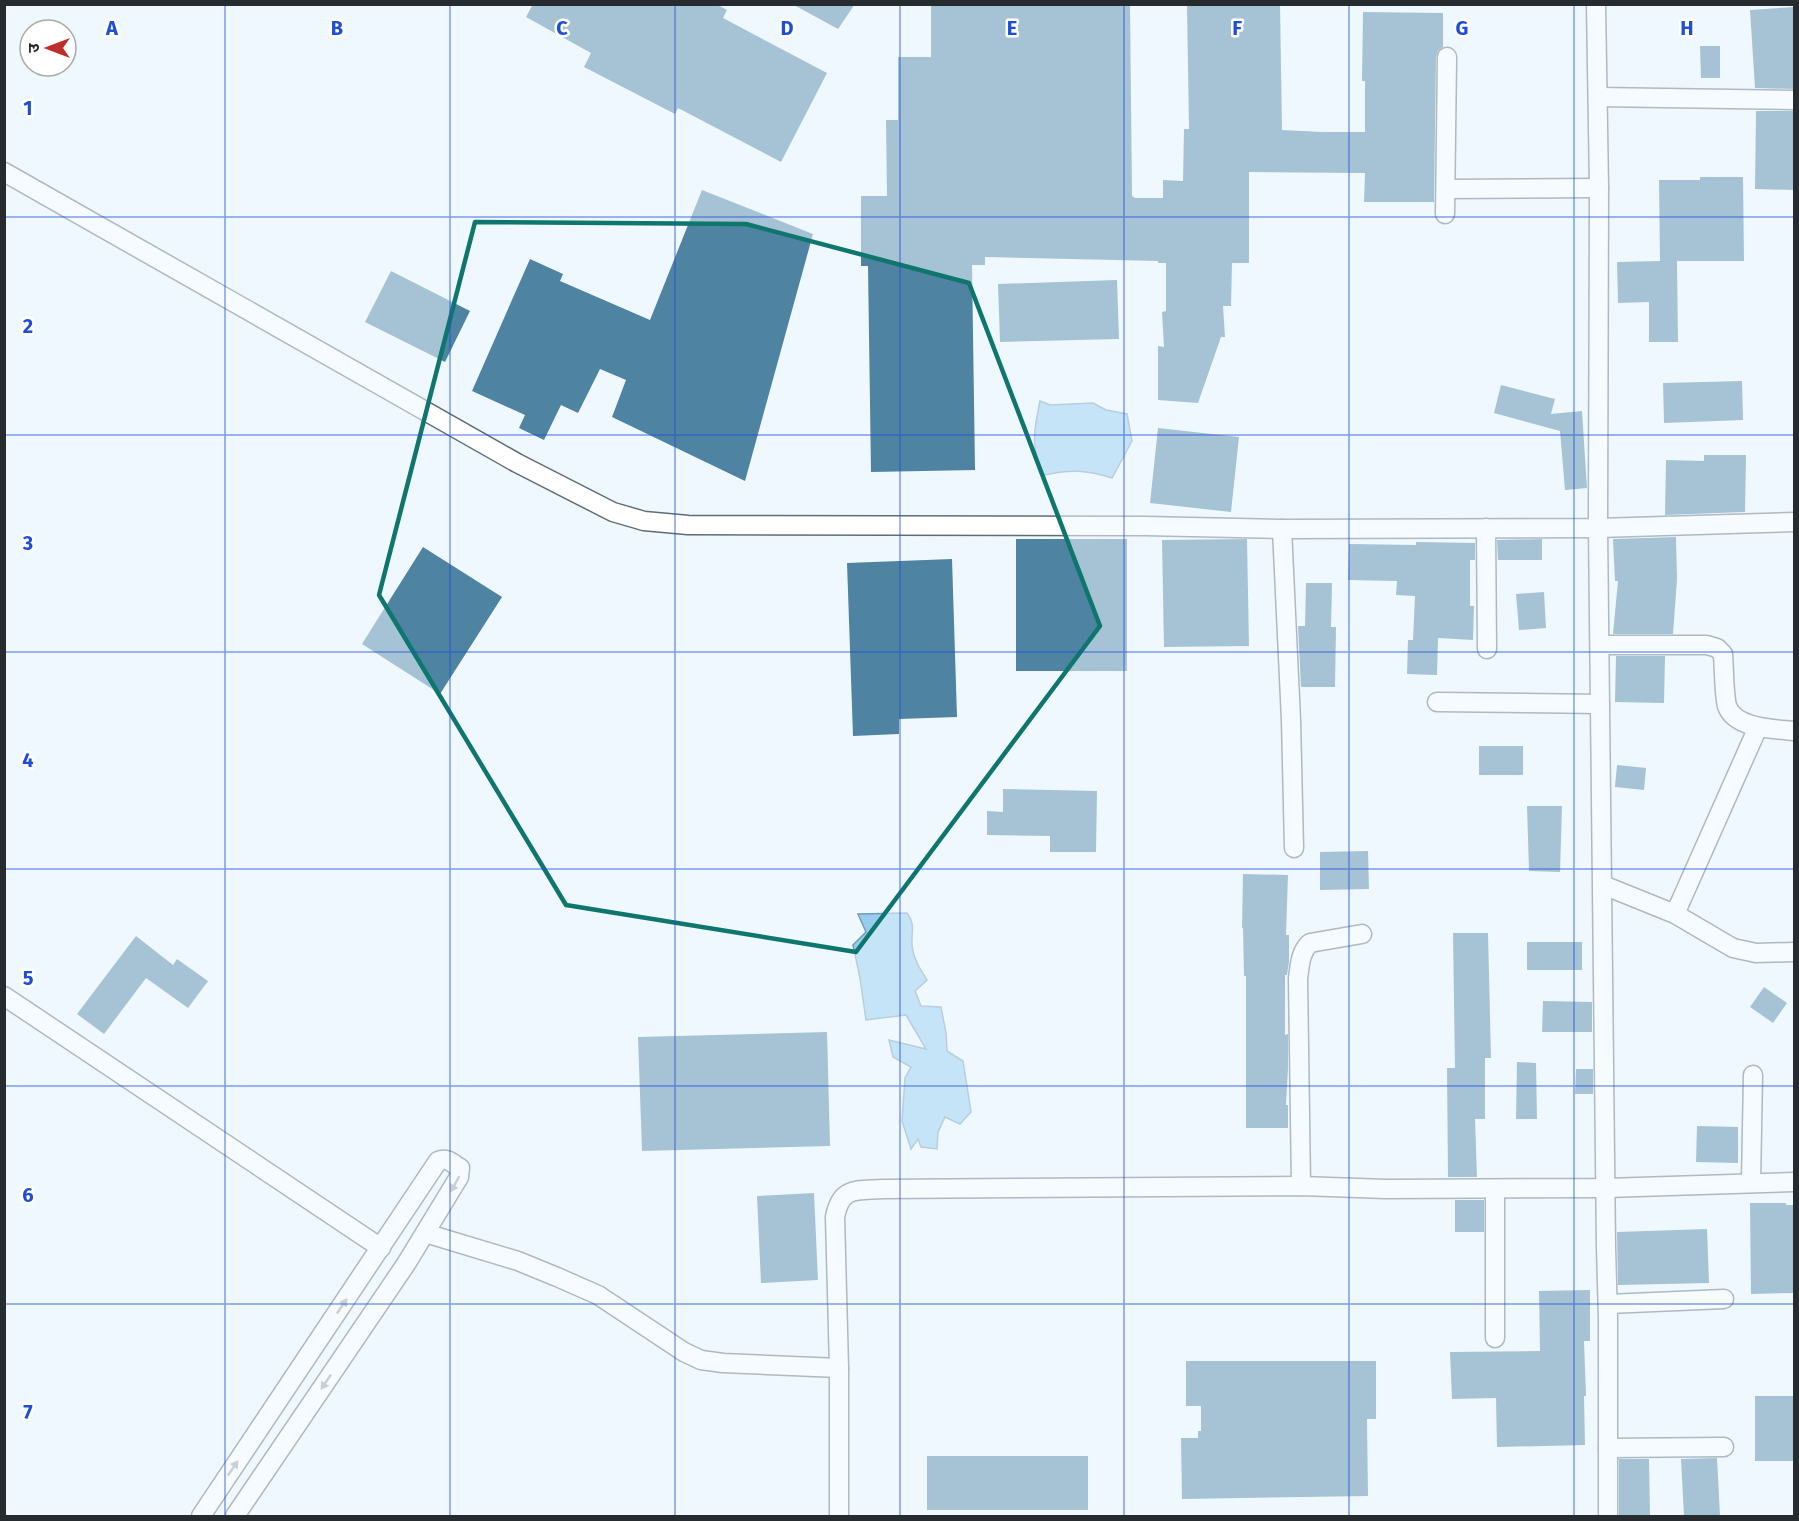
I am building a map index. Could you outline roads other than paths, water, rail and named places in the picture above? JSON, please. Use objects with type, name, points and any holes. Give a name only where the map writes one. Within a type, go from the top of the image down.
[{"type":"street","points":[[1596,4],[1599,188],[1598,528],[1608,1304],[1608,1516]]},
{"type":"street","points":[[1445,214],[1447,57]]},
{"type":"street","points":[[1598,97],[1794,100]]},
{"type":"street","points":[[4,172],[517,463],[613,512],[644,521],[700,525],[1282,528],[1598,528],[1794,522]]},
{"type":"street","points":[[1446,189],[1599,188]]},
{"type":"street","points":[[1282,528],[1294,848]]},
{"type":"street","points":[[1486,528],[1487,649]]},
{"type":"street","points":[[1600,645],[1707,645],[1717,648],[1724,654],[1727,706],[1733,714],[1758,727],[1794,730]]},
{"type":"street","points":[[1437,702],[1600,704]]},
{"type":"street","points":[[1675,914],[1758,727]]},
{"type":"street","points":[[1603,885],[1675,914],[1733,948],[1756,953],[1794,952]]},
{"type":"street","points":[[1302,1186],[1298,978],[1302,956],[1305,947],[1310,943],[1362,934]]},
{"type":"street","points":[[4,996],[381,1248]]},
{"type":"street","points":[[1751,1183],[1753,1075]]},
{"type":"street","points":[[201,1516],[438,1161],[447,1160],[460,1168],[459,1177],[406,1264],[235,1516]]},
{"type":"street","points":[[839,1516],[839,1368],[835,1216],[838,1203],[843,1196],[854,1191],[1302,1186],[1386,1189],[1606,1188],[1794,1182]]},
{"type":"street","points":[[1495,1189],[1495,1338]]},
{"type":"street","points":[[425,1233],[518,1262],[598,1295],[684,1352],[702,1360],[839,1368]]},
{"type":"street","points":[[1608,1304],[1724,1299]]},
{"type":"street","points":[[1608,1448],[1724,1447]]},
{"type":"water","points":[[1040,401],[1050,405],[1093,403],[1106,410],[1127,414],[1132,441],[1112,478],[1078,471],[1044,475],[1037,456],[1034,438]]},
{"type":"water","points":[[907,913],[912,925],[914,954],[927,980],[915,991],[921,1006],[941,1007],[947,1051],[963,1061],[971,1112],[960,1124],[945,1117],[938,1132],[937,1149],[921,1147],[918,1139],[911,1149],[902,1121],[905,1078],[911,1067],[893,1057],[889,1040],[926,1049],[906,1015],[866,1020],[853,945],[866,932],[858,914]]}]
